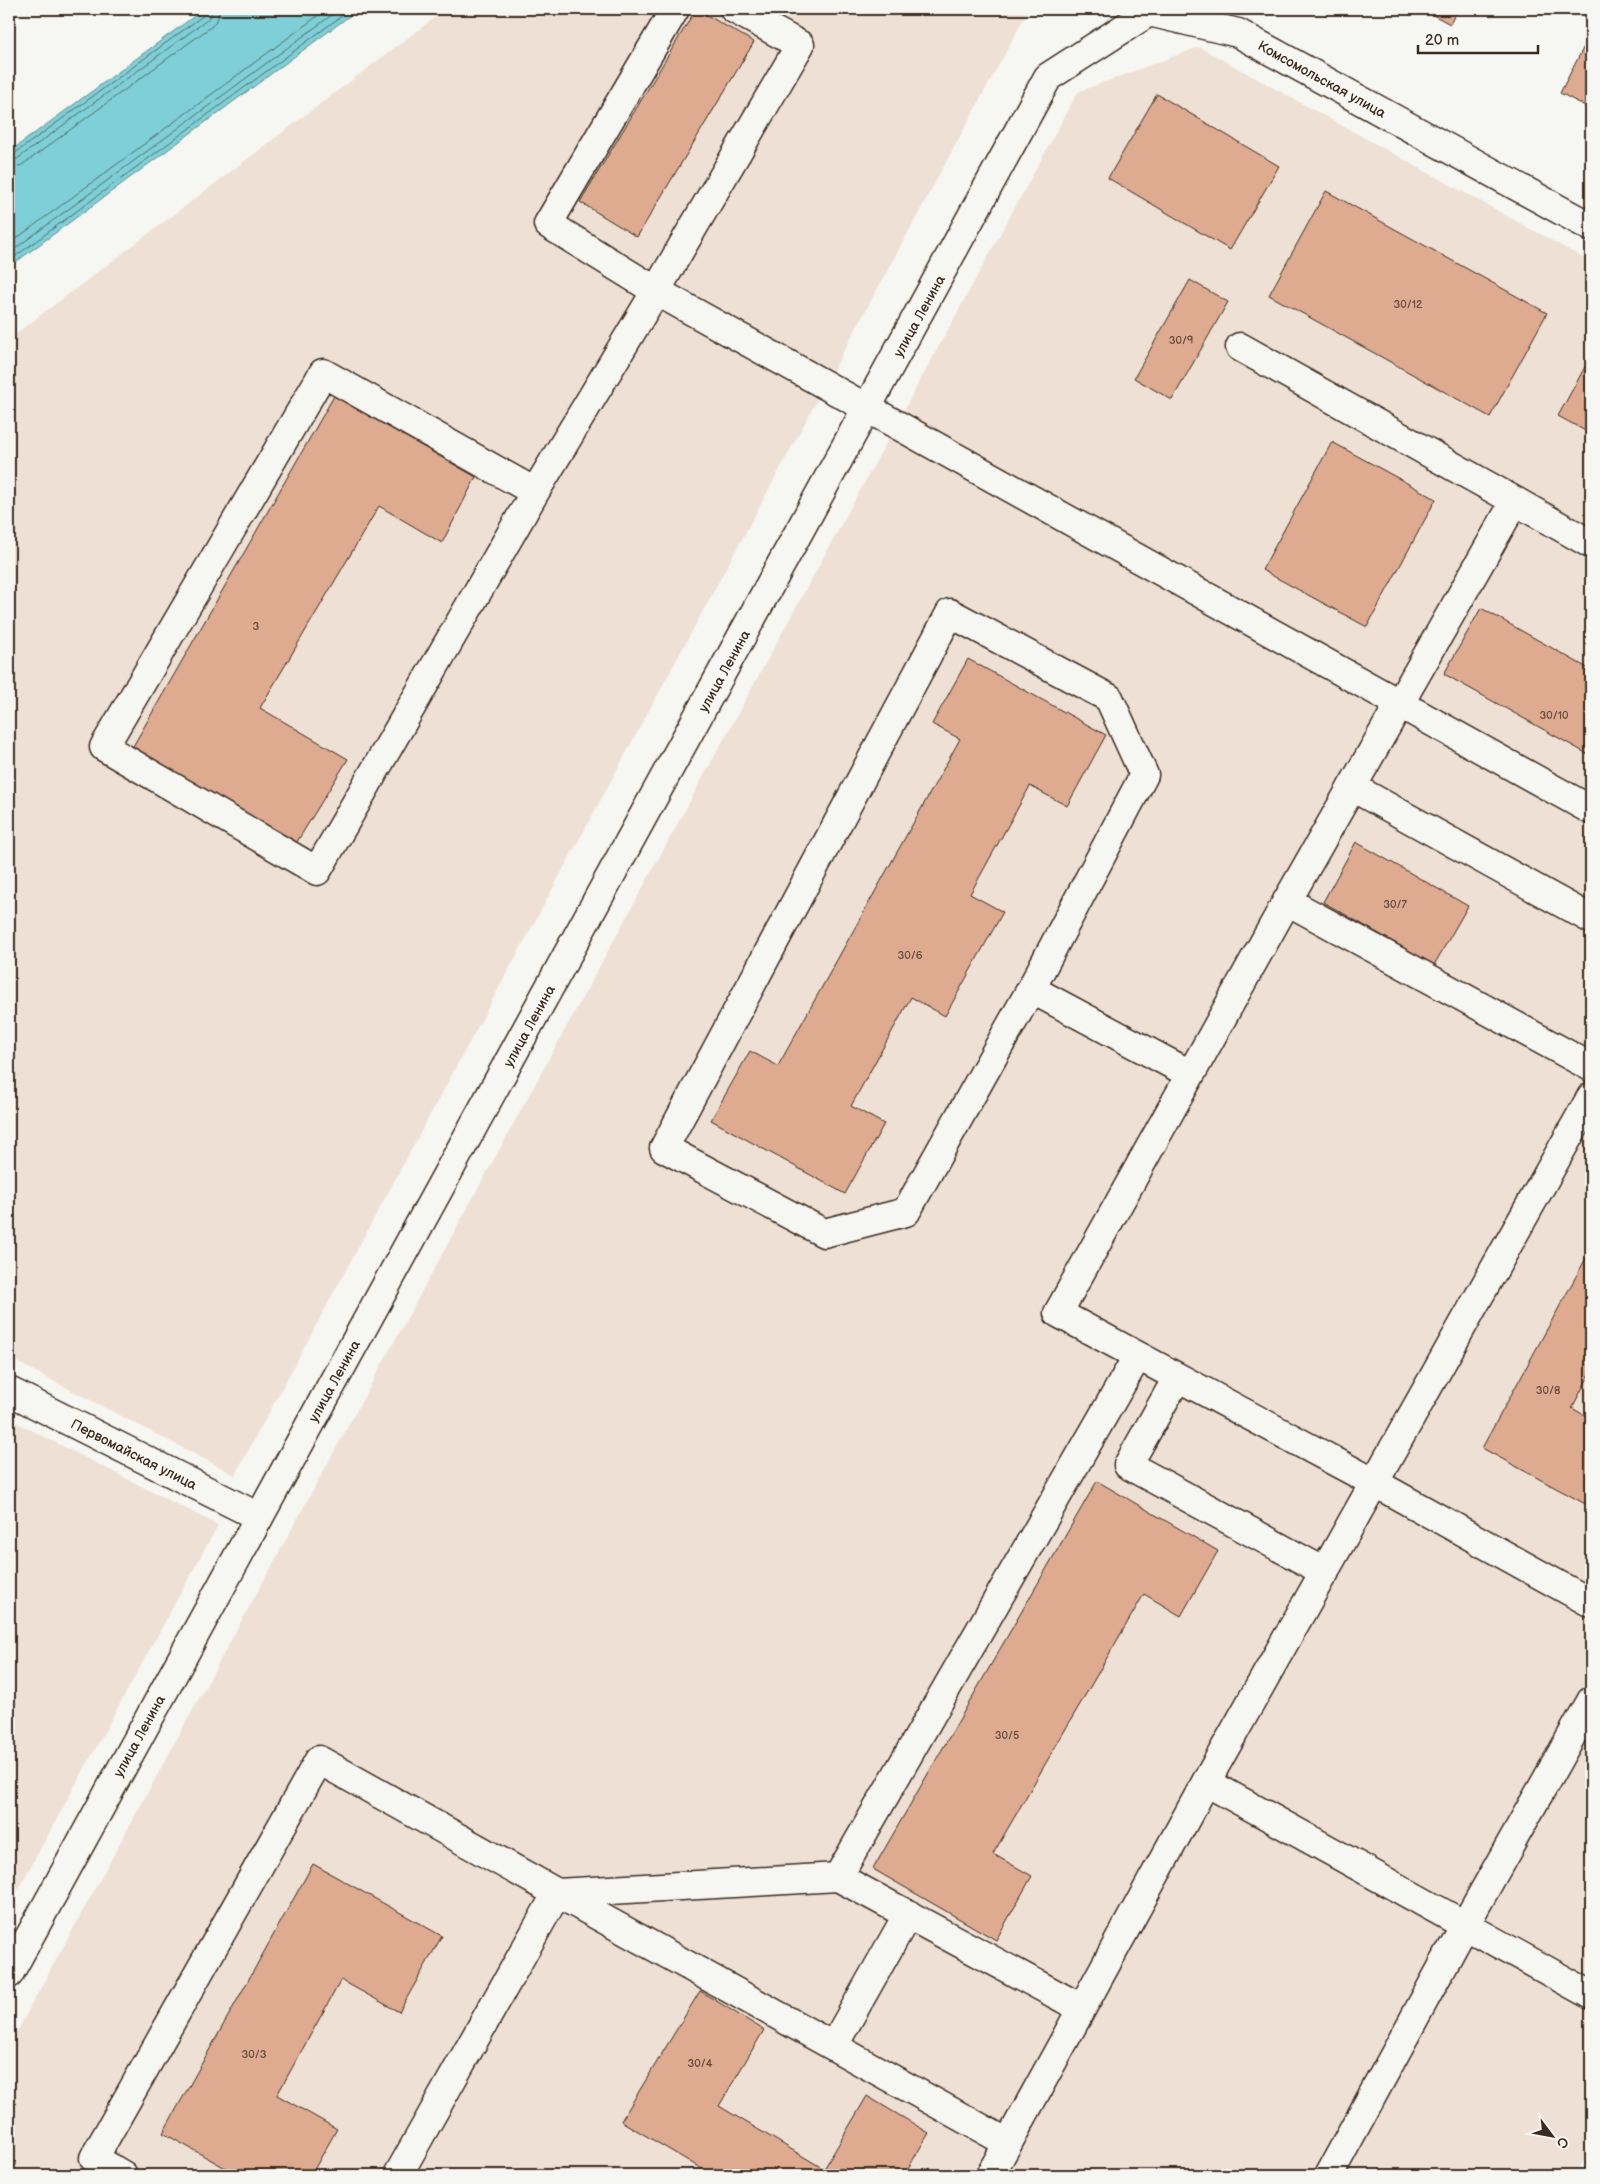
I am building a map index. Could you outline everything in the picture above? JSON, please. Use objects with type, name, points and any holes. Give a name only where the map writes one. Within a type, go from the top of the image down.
[{"type":"street","points":[[674,9],[548,224],[656,291],[1591,810]]},
{"type":"street","points":[[535,492],[324,372],[104,747],[317,871],[535,492],[656,291],[800,45],[734,9]]},
{"type":"street","name":"Комсомольская улица","points":[[1048,77],[1143,13],[1149,12],[1238,33],[1591,227]]},
{"type":"street","name":"улица Ленина","points":[[9,1974],[1048,77]]},
{"type":"street","points":[[1240,347],[1591,544]]},
{"type":"street","points":[[1515,501],[1287,901],[1058,1314],[1375,1483],[1591,1603]]},
{"type":"street","points":[[950,613],[1109,698],[1144,775],[1031,989],[906,1212],[824,1233],[664,1148],[950,613]]},
{"type":"street","points":[[1352,788],[1591,919]]},
{"type":"street","points":[[1287,901],[1591,1067]]},
{"type":"street","points":[[1031,989],[1190,1074]]},
{"type":"street","points":[[990,2175],[1206,1782],[1591,1097]]},
{"type":"street","points":[[838,1877],[1137,1357]]},
{"type":"street","points":[[1178,1378],[1128,1465],[1324,1572]]},
{"type":"street","name":"Первомайская улица","points":[[9,1392],[259,1517]]},
{"type":"street","points":[[1329,2175],[1465,1925],[1591,1701]]},
{"type":"street","points":[[123,2175],[94,2158],[318,1760],[1008,2143]]},
{"type":"street","points":[[1206,1782],[1591,1995]]},
{"type":"street","points":[[557,1892],[838,1877],[1081,2008]]},
{"type":"street","points":[[398,2175],[557,1892]]},
{"type":"street","points":[[834,2045],[908,1914]]},
{"type":"shaded area","points":[[446,9],[1029,9],[235,1475],[9,1358],[9,339]]},
{"type":"shaded area","points":[[1199,47],[1591,262],[1591,2147],[1576,2175],[9,2175],[9,2046],[1078,92]]},
{"type":"shaded area","points":[[9,1419],[218,1525],[9,1906]]},
{"type":"water","points":[[204,9],[359,9],[9,267],[9,152]]},
{"type":"building","points":[[696,9],[754,42],[637,237],[580,202]]},
{"type":"building","points":[[1422,9],[1458,9],[1450,24]]},
{"type":"building","points":[[1591,33],[1591,109],[1560,93]]},
{"type":"building","points":[[1157,94],[1279,166],[1230,250],[1108,178]]},
{"type":"building","points":[[1326,191],[1547,313],[1490,417],[1269,295]]},
{"type":"building","points":[[1190,280],[1228,302],[1172,400],[1134,378]]},
{"type":"building","points":[[1591,356],[1591,434],[1558,416]]},
{"type":"building","points":[[334,396],[476,477],[442,543],[379,506],[260,708],[348,759],[295,845],[132,748]]},
{"type":"building","points":[[1332,442],[1436,499],[1367,627],[1262,570]]},
{"type":"building","points":[[1481,608],[1591,670],[1591,756],[1444,674]]},
{"type":"building","points":[[968,659],[1106,735],[1067,806],[1030,786],[970,894],[1003,912],[945,1016],[911,997],[851,1106],[884,1124],[845,1194],[711,1120],[750,1051],[778,1066],[960,739],[932,724]]},
{"type":"building","points":[[1356,842],[1468,906],[1434,965],[1323,902]]},
{"type":"building","points":[[1591,1249],[1591,1372],[1572,1408],[1591,1419],[1591,1507],[1482,1448]]},
{"type":"building","points":[[1097,1481],[1218,1551],[1181,1616],[1144,1594],[993,1854],[1032,1876],[996,1940],[873,1869]]},
{"type":"building","points":[[313,1864],[442,1936],[399,2012],[341,1980],[277,2095],[337,2129],[311,2175],[238,2175],[163,2133]]},
{"type":"building","points":[[700,1991],[764,2030],[719,2106],[824,2169],[867,2096],[929,2133],[904,2175],[712,2175],[621,2121]]}]
